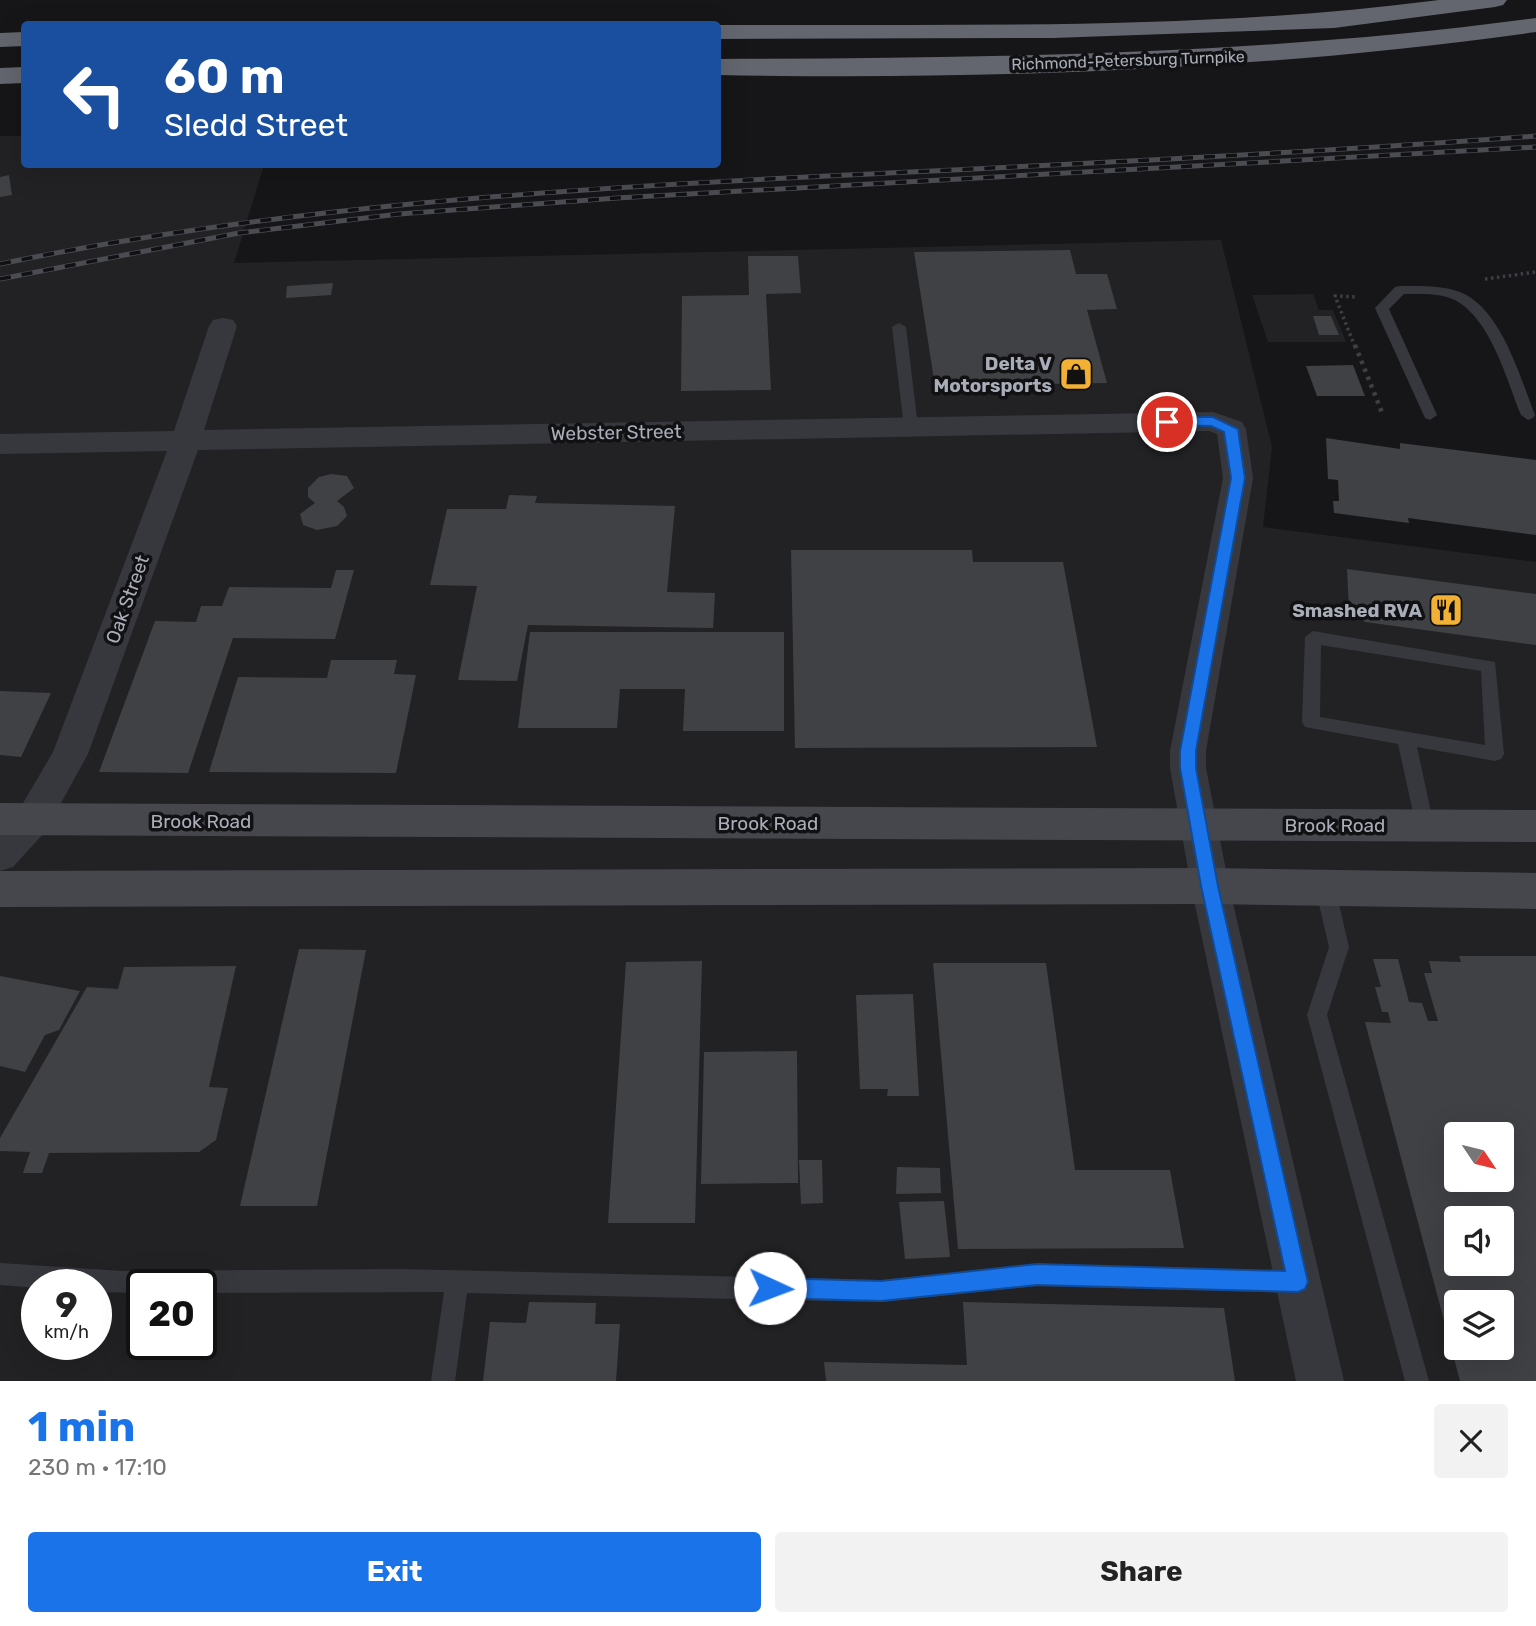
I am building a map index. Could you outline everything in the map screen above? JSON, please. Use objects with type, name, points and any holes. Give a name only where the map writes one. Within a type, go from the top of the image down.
[{"type":"highway","name":"Richmond-Petersburg Turnpike","points":[[721,32],[1053,31],[1244,25],[1334,21],[1495,0]]},
{"type":"highway","name":"Richmond-Petersburg Turnpike","points":[[721,67],[999,66],[1181,59],[1322,51],[1469,36],[1536,25]]},
{"type":"highway","points":[[0,40],[21,39]]},
{"type":"highway","points":[[0,76],[21,75]]},
{"type":"main road","name":"Brook Road","points":[[16,820],[1536,826]]},
{"type":"main road","points":[[0,890],[1210,886],[1536,891]]},
{"type":"street","name":"Oak Street","points":[[0,856],[16,820],[70,754],[186,440],[223,326]]},
{"type":"street","name":"Webster Street","points":[[0,444],[1213,421],[1231,429],[1238,478],[1188,751],[1197,825]]},
{"type":"street","points":[[1197,825],[1320,1381]]},
{"type":"lane","points":[[1430,415],[1382,307],[1400,290],[1438,290],[1464,299],[1490,327],[1528,415]]},
{"type":"lane","points":[[899,327],[911,427]]},
{"type":"lane","points":[[1313,637],[1489,666],[1495,754],[1406,738],[1311,722],[1313,637]]},
{"type":"lane","points":[[1406,738],[1424,826]]},
{"type":"lane","points":[[1325,887],[1339,947],[1317,1015],[1417,1381]]},
{"type":"lane","points":[[0,1274],[122,1282],[457,1282],[881,1291],[1037,1275],[1298,1282]]},
{"type":"lane","points":[[443,1381],[457,1282]]},
{"type":"shaded area","points":[[0,136],[21,136],[21,168],[263,168],[234,263],[1221,240],[1272,447],[1263,527],[1536,562],[1536,1381],[0,1381]]},
{"type":"shaded area","points":[[1313,294],[1319,310],[1333,310],[1346,342],[1268,342],[1252,295]]},
{"type":"building","points":[[9,175],[12,195],[0,197],[0,177]]},
{"type":"building","points":[[1070,250],[1076,274],[1107,274],[1117,309],[1087,310],[1107,383],[935,386],[914,252]]},
{"type":"building","points":[[748,256],[798,256],[801,293],[766,294],[771,390],[681,391],[682,296],[749,295]]},
{"type":"building","points":[[333,283],[331,295],[286,298],[287,286]]},
{"type":"building","points":[[1313,316],[1331,316],[1339,335],[1319,335]]},
{"type":"building","points":[[1353,365],[1365,396],[1317,396],[1306,366]]},
{"type":"building","points":[[1326,438],[1400,449],[1400,443],[1536,460],[1536,535],[1408,518],[1409,523],[1334,513],[1333,501],[1339,501],[1338,480],[1328,479]]},
{"type":"building","points":[[331,474],[347,476],[354,488],[337,501],[344,507],[347,516],[337,526],[317,530],[303,525],[300,514],[315,503],[308,497],[308,488],[319,477]]},
{"type":"building","points":[[509,495],[537,496],[535,503],[675,506],[667,592],[715,593],[713,628],[528,625],[517,681],[458,680],[477,586],[430,585],[447,509],[506,509]]},
{"type":"building","points":[[791,550],[972,550],[973,562],[1063,562],[1097,747],[795,748]]},
{"type":"building","points":[[1347,569],[1536,594],[1536,645],[1365,622],[1349,611]]},
{"type":"building","points":[[336,570],[354,570],[335,639],[233,638],[188,773],[99,772],[155,621],[196,622],[201,606],[222,606],[229,587],[331,588]]},
{"type":"building","points":[[530,632],[784,632],[784,731],[683,731],[685,689],[620,689],[617,728],[518,728]]},
{"type":"building","points":[[331,660],[397,660],[394,674],[416,675],[396,773],[209,772],[238,677],[327,678]]},
{"type":"building","points":[[0,691],[51,693],[21,757],[0,755]]},
{"type":"building","points":[[299,949],[366,950],[317,1206],[240,1206]]},
{"type":"building","points":[[1459,956],[1536,956],[1536,1381],[1460,1381],[1454,1360],[1514,1360],[1514,1290],[1444,1290],[1444,1321],[1365,1022],[1391,1023],[1388,1012],[1382,1012],[1375,987],[1381,987],[1373,959],[1398,959],[1409,1002],[1422,1003],[1428,1021],[1438,1021],[1424,973],[1432,973],[1429,961],[1461,962]]},
{"type":"building","points":[[702,961],[695,1223],[608,1223],[626,962]]},
{"type":"building","points":[[933,963],[1046,963],[1075,1170],[1170,1170],[1184,1248],[958,1249]]},
{"type":"building","points":[[236,966],[209,1087],[228,1088],[216,1140],[199,1152],[49,1153],[42,1173],[23,1173],[30,1152],[0,1151],[0,1138],[87,987],[118,989],[124,967]]},
{"type":"building","points":[[0,976],[80,991],[59,1030],[45,1035],[25,1072],[0,1066]]},
{"type":"building","points":[[913,994],[919,1096],[887,1096],[888,1089],[860,1089],[856,995]]},
{"type":"building","points":[[797,1051],[798,1183],[701,1184],[704,1052]]},
{"type":"building","points":[[799,1160],[822,1160],[823,1203],[801,1204]]},
{"type":"building","points":[[897,1167],[940,1168],[941,1193],[896,1194]]},
{"type":"building","points":[[944,1201],[950,1257],[905,1259],[899,1202]]},
{"type":"building","points":[[529,1302],[596,1303],[595,1324],[620,1324],[616,1381],[483,1381],[490,1322],[526,1323]]},
{"type":"building","points":[[963,1302],[1224,1308],[1235,1381],[826,1381],[824,1362],[967,1365]]},
{"type":"railway","points":[[0,264],[210,228],[316,214],[528,194],[740,180],[1278,153],[1536,136]]},
{"type":"railway","points":[[0,279],[239,233],[399,214],[617,198],[1536,147]]},
{"type":"place","name":"Delta V Motorsports","points":[[1076,374]]},
{"type":"place","name":"Smashed RVA","points":[[1446,610]]},
{"type":"route","points":[[770,1288],[881,1291],[1037,1275],[1298,1282],[1210,886],[1188,768],[1188,751],[1238,478],[1231,429],[1213,421],[1167,422]]}]
